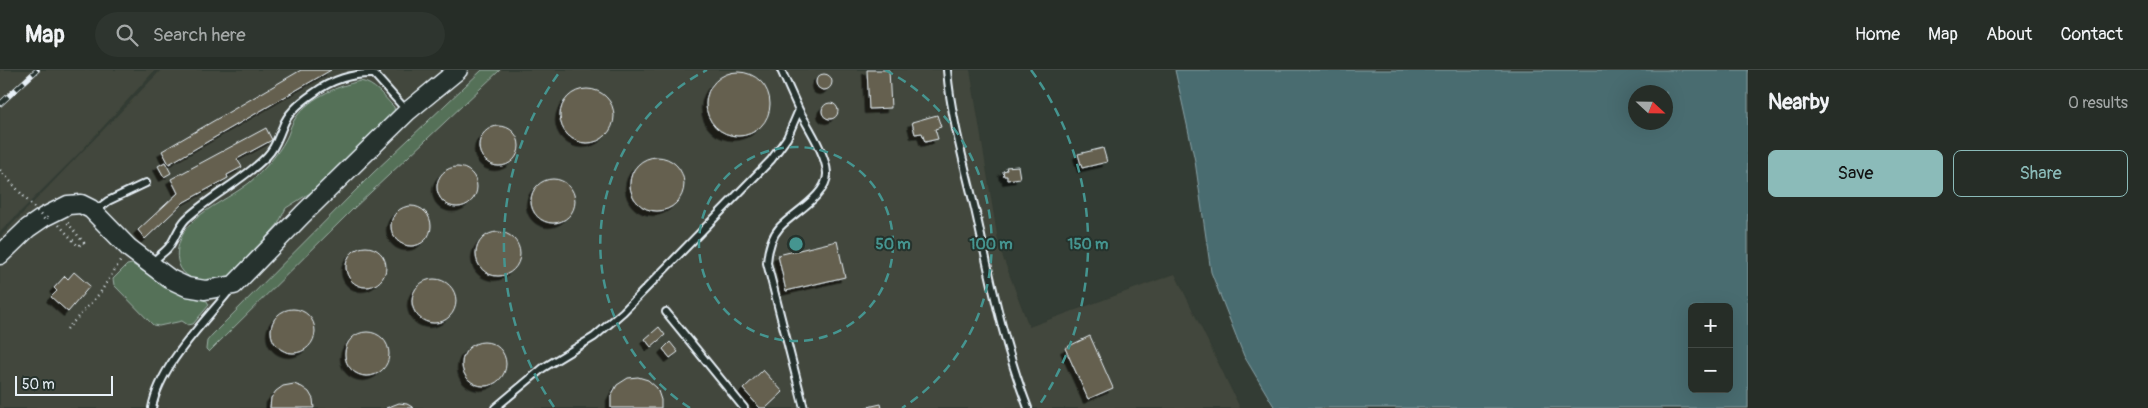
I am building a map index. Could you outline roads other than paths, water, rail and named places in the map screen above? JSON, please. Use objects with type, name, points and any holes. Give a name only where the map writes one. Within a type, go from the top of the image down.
[{"type":"street","points":[[0,255],[28,228],[56,210],[68,205],[81,204],[86,205],[94,212],[129,248],[170,279],[187,286],[205,290],[234,285],[303,214],[408,112],[458,70]]},
{"type":"lane","points":[[781,70],[824,159],[827,175],[821,192],[779,228],[769,246],[767,262],[804,408]]},
{"type":"lane","points":[[947,70],[951,104],[994,299],[1028,408]]},
{"type":"lane","points":[[152,265],[169,248],[184,221],[242,178],[268,155],[280,136],[288,117],[303,101],[331,82],[360,73],[373,72],[408,112]]},
{"type":"lane","points":[[494,408],[543,368],[594,337],[623,312],[771,160],[787,138],[800,110]]},
{"type":"lane","points":[[94,212],[108,201],[146,183]]},
{"type":"lane","points":[[152,408],[166,369],[234,285]]},
{"type":"lane","points":[[666,312],[744,408]]},
{"type":"water","points":[[1175,70],[1748,70],[1748,408],[1275,408],[1244,356],[1211,272],[1195,161]]},
{"type":"railway","points":[[0,104],[37,70]]}]
